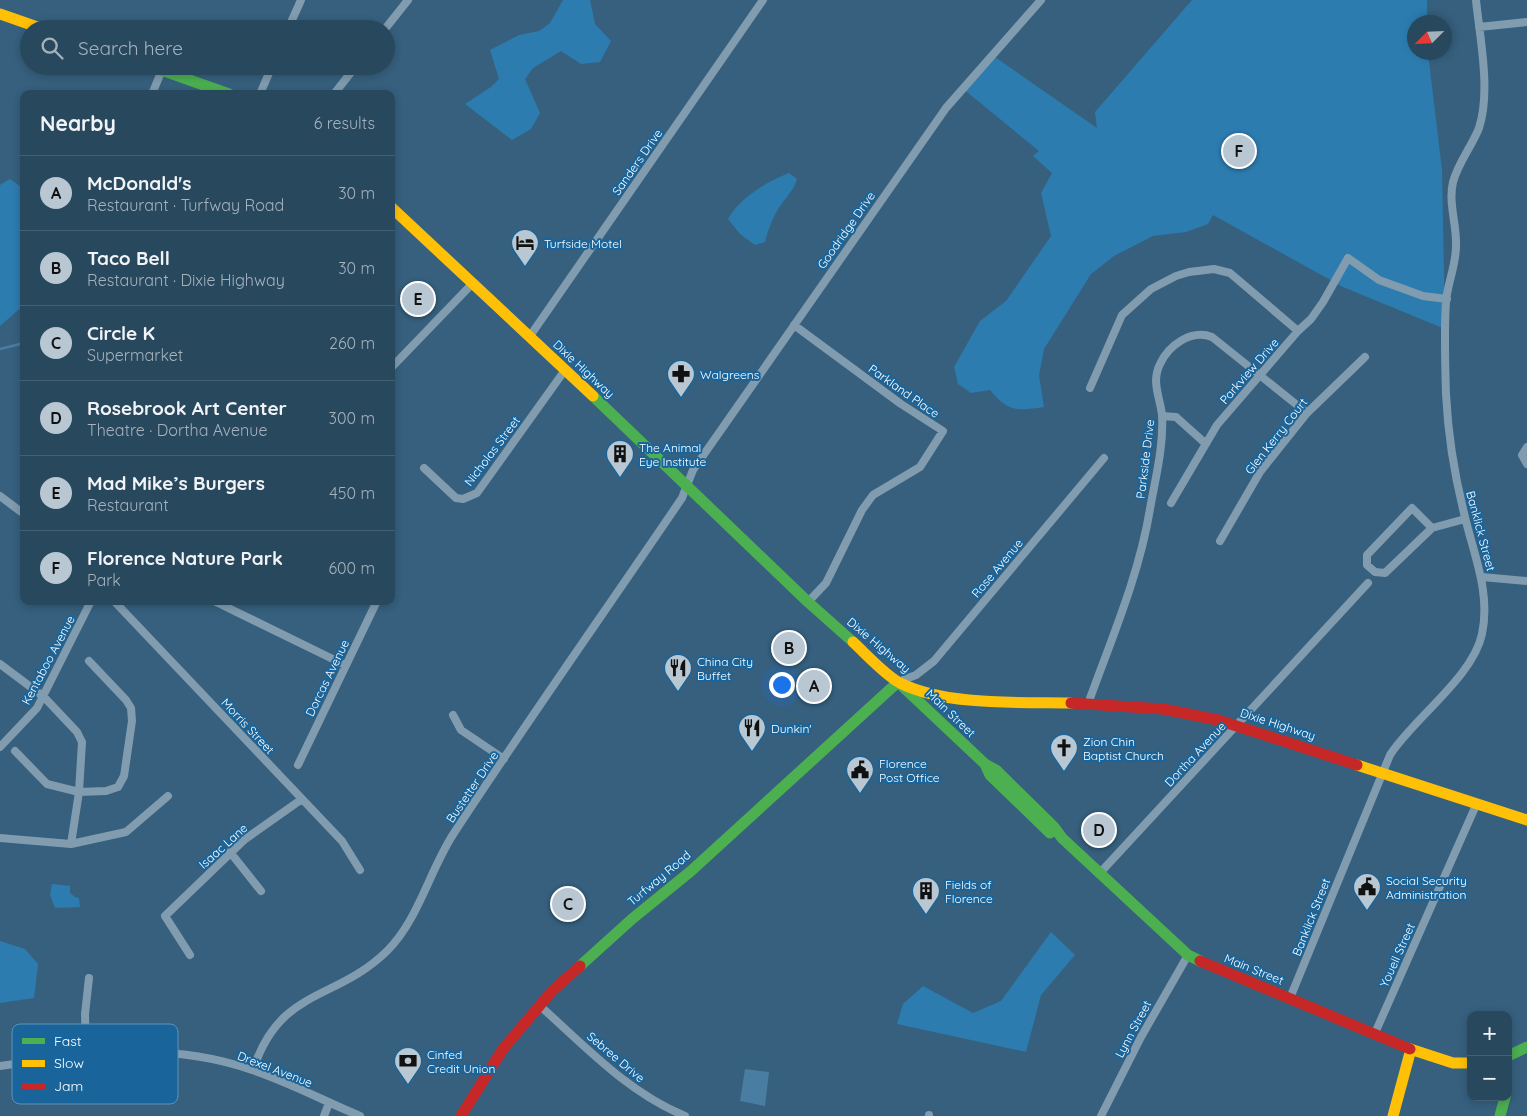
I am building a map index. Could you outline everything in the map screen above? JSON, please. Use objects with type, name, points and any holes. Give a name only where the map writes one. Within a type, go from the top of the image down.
[{"type":"main road","points":[[0,14],[20,21]]},
{"type":"main road","points":[[176,75],[219,90]]},
{"type":"main road","name":"Dixie Highway","points":[[395,211],[530,336],[808,602],[898,682],[916,689],[956,698],[1001,702],[1088,704],[1163,709],[1236,726],[1527,820]]},
{"type":"main road","name":"Main Street","points":[[898,682],[985,764],[990,775],[1051,834],[1062,838],[1188,955],[1411,1049],[1453,1063],[1467,1063]]},
{"type":"main road","name":"Turfway Road","points":[[462,1116],[503,1049],[539,1005],[632,919],[695,867],[898,682]]},
{"type":"main road","points":[[1512,1054],[1527,1047]]},
{"type":"main road","points":[[1393,1116],[1411,1049]]},
{"type":"main road","points":[[1500,1116],[1504,1101]]},
{"type":"street","points":[[292,20],[301,0]]},
{"type":"street","points":[[392,20],[408,0]]},
{"type":"street","name":"Sanders Drive","points":[[530,336],[763,0]]},
{"type":"street","name":"Goodridge Drive","points":[[687,485],[693,470],[946,108],[1041,0]]},
{"type":"street","name":"Banklick Street","points":[[1290,998],[1382,772],[1400,739],[1454,683],[1476,651],[1482,637],[1485,620],[1482,577],[1465,519],[1456,479],[1448,419],[1447,299],[1457,244],[1452,211],[1453,182],[1478,130],[1485,102],[1476,0]]},
{"type":"street","points":[[1479,27],[1527,22]]},
{"type":"street","points":[[153,90],[155,75]]},
{"type":"street","points":[[262,90],[268,75]]},
{"type":"street","points":[[337,90],[349,75]]},
{"type":"street","name":"Parkview Drive","points":[[1171,503],[1217,425],[1298,331],[1311,319],[1348,258],[1379,280],[1423,296],[1447,299]]},
{"type":"street","points":[[1090,388],[1122,315],[1151,289],[1176,276],[1189,272],[1209,269],[1230,273],[1298,331]]},
{"type":"street","points":[[395,364],[472,284]]},
{"type":"street","name":"Parkland Place","points":[[794,325],[901,404],[943,432],[920,467],[873,495],[862,510],[826,583],[808,602]]},
{"type":"street","name":"Parkside Drive","points":[[1088,704],[1137,569],[1145,539],[1159,451],[1162,416],[1156,387],[1157,371],[1165,355],[1184,339],[1199,335],[1212,337],[1307,412]]},
{"type":"street","name":"Glen Kerry Court","points":[[1220,541],[1260,472],[1307,412],[1365,357]]},
{"type":"street","name":"Nicholas Street","points":[[424,468],[456,498],[470,498],[476,493],[565,370]]},
{"type":"street","points":[[1162,416],[1176,417],[1182,420],[1205,443]]},
{"type":"street","points":[[1527,447],[1522,455],[1527,464]]},
{"type":"street","name":"Rose Avenue","points":[[898,682],[916,675],[934,661],[1104,458]]},
{"type":"street","name":"Bustetter Drive","points":[[252,1070],[268,1034],[290,1010],[361,970],[386,952],[398,939],[408,924],[453,835],[682,498],[687,485]]},
{"type":"street","points":[[0,496],[20,511]]},
{"type":"street","points":[[1432,528],[1412,508],[1367,555],[1367,565],[1375,572],[1385,573],[1432,528],[1465,519]]},
{"type":"street","points":[[1482,577],[1527,581]]},
{"type":"street","name":"Dortha Avenue","points":[[1099,874],[1368,583]]},
{"type":"street","name":"Kentaboo Avenue","points":[[0,747],[29,718],[44,697],[89,605]]},
{"type":"street","name":"Morris Street","points":[[118,605],[342,841],[360,870]]},
{"type":"street","points":[[222,605],[346,665]]},
{"type":"street","name":"Dorcas Avenue","points":[[298,765],[375,605]]},
{"type":"street","points":[[14,751],[47,784],[79,792],[106,791],[118,787],[124,776],[132,721],[131,708],[126,700],[89,661]]},
{"type":"street","points":[[0,664],[44,697],[77,732],[82,742],[79,792],[71,844]]},
{"type":"street","points":[[453,715],[461,730],[504,759]]},
{"type":"street","points":[[0,838],[71,844],[126,832],[168,796]]},
{"type":"street","name":"Isaac Lane","points":[[190,955],[165,916],[230,852],[302,799]]},
{"type":"street","name":"Youell Street","points":[[1375,1033],[1477,803]]},
{"type":"street","points":[[230,852],[261,891]]},
{"type":"street","name":"Lynn Street","points":[[1101,1116],[1143,1032],[1188,955]]},
{"type":"street","points":[[86,1024],[89,978]]},
{"type":"street","name":"Sebree Drive","points":[[539,1005],[618,1077],[654,1101],[685,1116]]},
{"type":"street","name":"Drexel Avenue","points":[[178,1053],[229,1063],[252,1070],[360,1116]]},
{"type":"street","points":[[324,1116],[329,1103]]},
{"type":"shaded area","points":[[563,0],[590,0],[595,24],[611,41],[600,62],[581,64],[561,51],[533,68],[525,79],[540,113],[531,129],[512,140],[465,104],[491,87],[499,79],[490,50],[519,35],[539,31],[550,23]]},
{"type":"shaded area","points":[[1192,0],[1427,0],[1427,15],[1407,15],[1407,60],[1429,60],[1442,170],[1445,329],[1343,287],[1213,215],[1208,224],[1186,232],[1153,236],[1114,256],[1091,274],[1044,349],[1039,375],[1044,407],[1014,408],[1002,402],[990,390],[971,393],[958,384],[954,367],[980,321],[1006,301],[1051,236],[1041,193],[1052,173],[1033,156],[1039,151],[962,88],[992,55],[1097,128],[1095,112]]},
{"type":"shaded area","points":[[789,173],[797,179],[794,186],[774,216],[765,242],[755,245],[740,234],[728,219],[747,197]]},
{"type":"shaded area","points":[[10,179],[20,186],[20,308],[0,326],[0,185]]},
{"type":"shaded area","points":[[52,884],[70,886],[70,893],[79,898],[80,907],[55,908],[50,895]]},
{"type":"shaded area","points":[[1051,932],[1075,955],[1041,995],[1026,1052],[897,1024],[903,1004],[923,986],[973,1013],[1001,1001]]},
{"type":"shaded area","points":[[0,941],[25,949],[38,964],[34,998],[0,1003]]},
{"type":"shaded area","points":[[745,1069],[769,1072],[765,1106],[740,1101]]},
{"type":"waterway","points":[[0,349],[20,344]]},
{"type":"traffic: fast","points":[[175,75],[218,90]]},
{"type":"traffic: fast","points":[[593,396],[808,602],[853,642]]},
{"type":"traffic: fast","points":[[580,966],[632,919],[691,871],[898,682]]},
{"type":"traffic: fast","points":[[899,683],[985,764],[996,770],[1054,827],[1062,838],[1188,955],[1200,961]]},
{"type":"traffic: fast","points":[[985,764],[990,775],[1050,833]]},
{"type":"traffic: fast","points":[[1512,1054],[1527,1047]]},
{"type":"traffic: fast","points":[[1500,1116],[1504,1101]]},
{"type":"traffic: slow","points":[[0,14],[20,21]]},
{"type":"traffic: slow","points":[[395,211],[593,396]]},
{"type":"traffic: slow","points":[[853,642],[882,670],[900,683],[939,696],[983,701],[1071,703]]},
{"type":"traffic: slow","points":[[1357,765],[1527,820]]},
{"type":"traffic: slow","points":[[1410,1049],[1453,1063],[1467,1063]]},
{"type":"traffic: slow","points":[[1393,1116],[1411,1049]]},
{"type":"traffic: jam","points":[[1071,703],[1163,709],[1218,720],[1357,765]]},
{"type":"traffic: jam","points":[[1200,961],[1410,1049]]},
{"type":"traffic: jam","points":[[461,1116],[503,1049],[552,991],[580,966]]},
{"type":"place","name":"Florence Nature Park","points":[[1239,151]]},
{"type":"place","name":"Turfside Motel","points":[[525,267]]},
{"type":"place","name":"Mad Mike’s Burgers","points":[[418,299]]},
{"type":"place","name":"Walgreens","points":[[681,398]]},
{"type":"place","name":"The Animal Eye Institute","points":[[620,478]]},
{"type":"place","name":"Taco Bell","points":[[789,648]]},
{"type":"place","name":"McDonald's","points":[[814,686]]},
{"type":"place","name":"China City Buffet","points":[[678,692]]},
{"type":"place","name":"Dunkin'","points":[[752,752]]},
{"type":"place","name":"Zion Chin Baptist Church","points":[[1064,772]]},
{"type":"place","name":"Florence Post Office","points":[[860,794]]},
{"type":"place","name":"Rosebrook Art Center","points":[[1099,830]]},
{"type":"place","name":"Circle K","points":[[568,904]]},
{"type":"place","name":"Social Security Administration","points":[[1367,911]]},
{"type":"place","name":"Fields of Florence","points":[[926,915]]},
{"type":"place","name":"Cinfed Credit Union","points":[[408,1085]]}]
